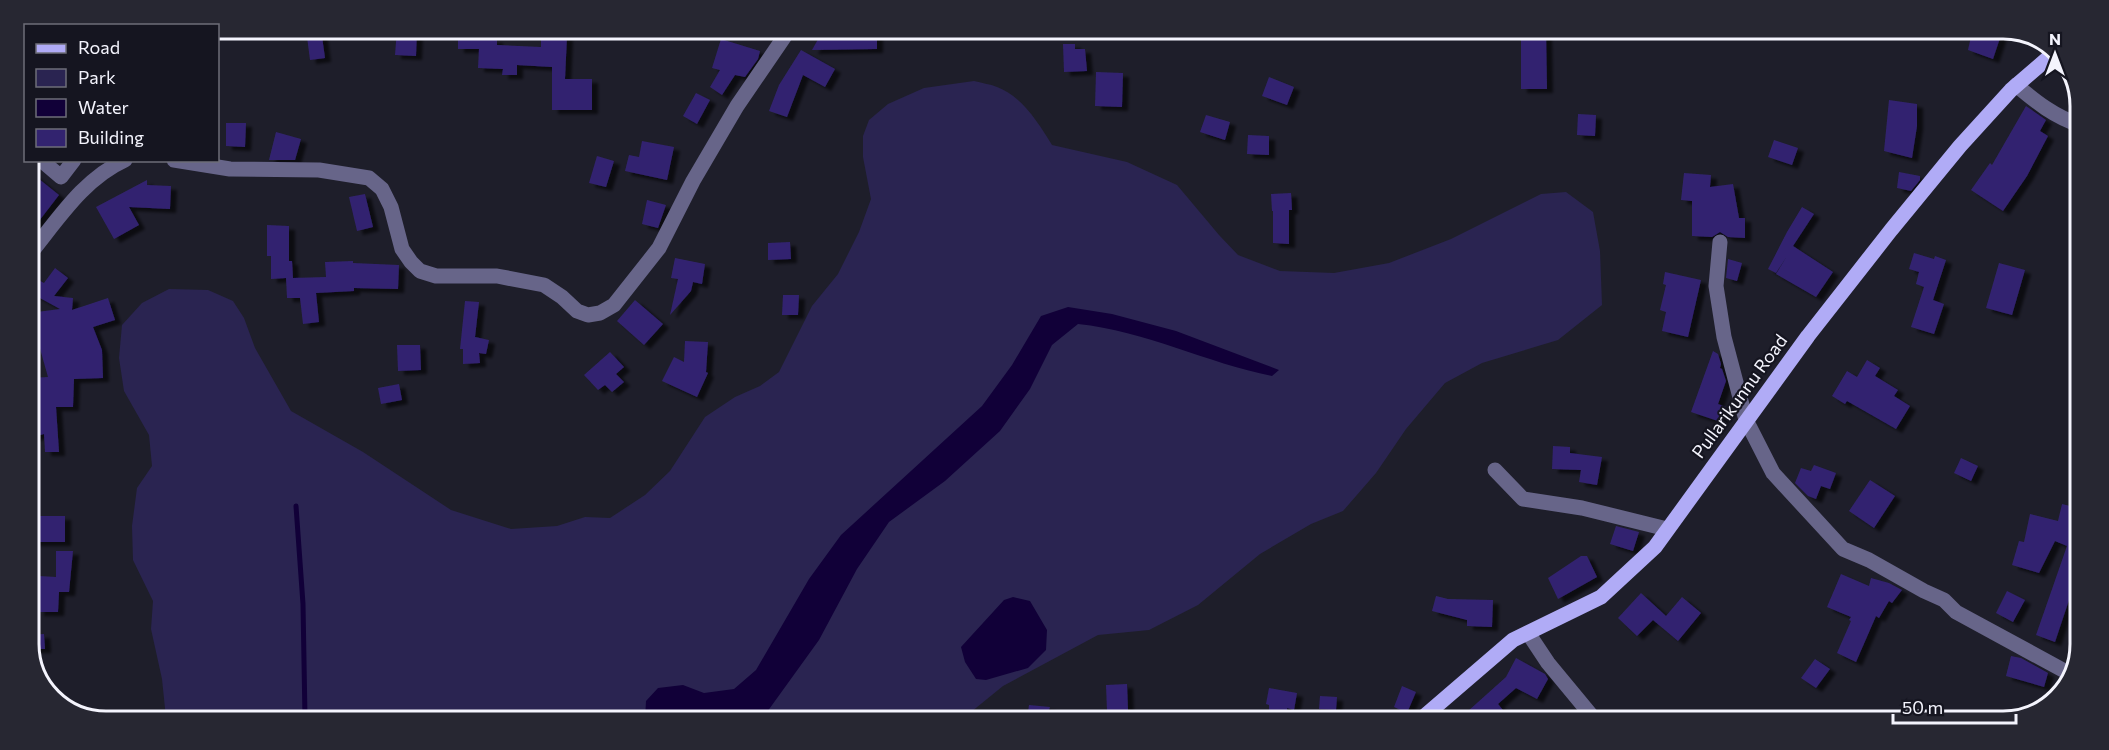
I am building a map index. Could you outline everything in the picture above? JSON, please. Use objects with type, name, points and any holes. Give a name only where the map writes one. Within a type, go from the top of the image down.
[{"type":"main road","name":"Pullarikunnu Road","points":[[1431,711],[1513,640],[1600,597],[1655,547],[1808,336],[1891,230],[1960,146],[2016,86],[2049,58]]},
{"type":"street","points":[[186,162],[230,169],[319,170],[369,178],[382,189],[391,207],[402,249],[420,271],[436,276],[497,276],[544,285],[577,311],[588,315],[600,313],[614,305],[658,248],[693,181],[737,106],[783,39]]},
{"type":"street","points":[[2016,86],[2052,113],[2070,121]]},
{"type":"street","points":[[43,162],[61,177],[72,162]]},
{"type":"street","points":[[39,243],[81,192],[100,174],[121,162]]},
{"type":"street","points":[[1720,242],[1716,286],[1724,337],[1746,420],[1773,473],[1843,549],[1869,560],[1944,600],[1956,612],[2064,671]]},
{"type":"street","points":[[1495,471],[1523,499],[1582,508],[1667,529]]},
{"type":"street","points":[[1528,633],[1548,663],[1588,711]]},
{"type":"green space","points":[[974,81],[1006,91],[1029,112],[1052,145],[1127,162],[1177,185],[1238,255],[1280,271],[1334,273],[1389,263],[1451,239],[1541,194],[1566,192],[1593,212],[1600,251],[1602,305],[1558,340],[1482,363],[1445,383],[1406,429],[1376,473],[1343,511],[1311,524],[1260,554],[1198,605],[1149,630],[1098,635],[1003,686],[972,711],[165,711],[162,679],[151,629],[153,601],[133,560],[132,526],[137,488],[152,466],[149,435],[124,391],[119,358],[122,325],[142,303],[169,289],[208,290],[233,301],[244,318],[255,348],[291,411],[363,452],[451,510],[511,529],[557,526],[585,517],[610,518],[645,495],[670,471],[705,417],[735,397],[760,386],[779,372],[812,306],[838,274],[859,232],[871,199],[863,157],[863,136],[869,120],[888,104],[924,88]]},
{"type":"water","points":[[1068,307],[1112,314],[1176,331],[1279,370],[1272,376],[1127,333],[1078,324],[1052,345],[1030,389],[1000,431],[945,481],[889,522],[857,569],[819,640],[768,711],[645,711],[646,701],[658,688],[683,685],[704,693],[734,689],[756,670],[809,579],[841,535],[982,406],[1012,365],[1041,316]]},
{"type":"water","points":[[1013,597],[1030,601],[1047,630],[1046,650],[1028,668],[986,680],[976,679],[965,662],[961,647],[1004,600]]},
{"type":"building","points":[[307,39],[322,39],[325,58],[310,60]]},
{"type":"building","points":[[396,39],[417,39],[416,56],[395,55]]},
{"type":"building","points":[[458,39],[497,39],[497,45],[541,47],[541,39],[567,39],[565,79],[592,79],[592,110],[552,110],[552,67],[517,65],[517,75],[502,75],[503,69],[478,68],[479,49],[458,49]]},
{"type":"building","points":[[721,39],[760,51],[758,59],[745,77],[735,75],[722,95],[710,87],[720,70],[712,68]]},
{"type":"building","points":[[818,39],[877,39],[877,49],[812,50]]},
{"type":"building","points":[[1521,39],[1546,39],[1547,89],[1521,89]]},
{"type":"building","points":[[1970,39],[2000,39],[1993,59],[1968,50]]},
{"type":"building","points":[[1063,44],[1075,44],[1075,49],[1085,49],[1087,71],[1064,72]]},
{"type":"building","points":[[801,50],[835,69],[825,87],[803,75],[787,117],[769,111],[779,85]]},
{"type":"building","points":[[1096,72],[1123,73],[1122,107],[1095,106]]},
{"type":"building","points":[[1269,77],[1294,87],[1287,105],[1262,96]]},
{"type":"building","points":[[696,93],[710,100],[697,124],[683,116]]},
{"type":"building","points":[[1889,100],[1917,104],[1917,126],[1912,158],[1884,151]]},
{"type":"building","points":[[2026,106],[2046,120],[2040,131],[2048,136],[2027,176],[2003,211],[1971,190],[1990,163],[1992,165]]},
{"type":"building","points":[[1578,114],[1596,115],[1595,136],[1577,135]]},
{"type":"building","points":[[1206,115],[1230,122],[1225,140],[1200,132]]},
{"type":"building","points":[[226,123],[246,123],[245,147],[226,146]]},
{"type":"building","points":[[276,132],[301,139],[295,160],[269,160]]},
{"type":"building","points":[[1248,135],[1269,136],[1269,155],[1247,154]]},
{"type":"building","points":[[1774,140],[1798,148],[1792,165],[1768,157]]},
{"type":"building","points":[[642,141],[674,147],[667,180],[625,171],[629,155],[639,157]]},
{"type":"building","points":[[597,156],[614,161],[606,187],[589,183]]},
{"type":"building","points":[[1899,172],[1920,176],[1920,180],[1911,191],[1897,188]]},
{"type":"building","points":[[1684,173],[1711,175],[1710,187],[1733,184],[1739,218],[1745,218],[1745,238],[1728,237],[1720,232],[1712,237],[1692,236],[1692,201],[1681,200]]},
{"type":"building","points":[[39,179],[59,195],[39,221]]},
{"type":"building","points":[[147,180],[147,185],[171,186],[170,209],[129,207],[139,225],[114,239],[96,207]]},
{"type":"building","points":[[1291,193],[1289,244],[1273,243],[1271,194]]},
{"type":"building","points":[[365,194],[373,227],[357,231],[349,197]]},
{"type":"building","points":[[647,200],[666,205],[658,228],[642,224]]},
{"type":"building","points":[[1802,207],[1814,214],[1793,246],[1833,272],[1816,297],[1776,274],[1787,256],[1776,273],[1768,269]]},
{"type":"building","points":[[267,225],[289,226],[289,261],[292,261],[293,278],[326,277],[325,262],[353,261],[353,263],[399,265],[398,289],[354,288],[354,291],[316,293],[319,322],[303,324],[300,298],[287,298],[286,278],[271,279],[271,256],[267,256]]},
{"type":"building","points":[[790,242],[791,259],[768,260],[768,243]]},
{"type":"building","points":[[1914,253],[1946,260],[1933,300],[1944,304],[1934,334],[1911,327],[1924,287],[1916,284],[1919,272],[1909,269]]},
{"type":"building","points":[[675,258],[705,264],[702,284],[693,282],[691,291],[670,315],[678,279],[671,278]]},
{"type":"building","points":[[1728,259],[1742,263],[1737,281],[1726,278]]},
{"type":"building","points":[[1999,263],[2025,270],[2012,315],[1986,308]]},
{"type":"building","points":[[55,268],[68,278],[54,296],[73,298],[72,310],[108,298],[115,320],[93,327],[102,350],[103,378],[74,379],[73,407],[56,407],[59,452],[45,452],[44,434],[39,435],[39,377],[48,377],[39,345],[39,312],[60,309],[39,297],[39,280],[44,283]]},
{"type":"building","points":[[1665,272],[1701,280],[1688,337],[1662,331],[1666,312],[1660,310],[1666,285],[1663,284]]},
{"type":"building","points":[[783,295],[799,295],[798,315],[782,315]]},
{"type":"building","points":[[635,300],[663,324],[644,345],[617,321]]},
{"type":"building","points":[[465,301],[479,302],[475,337],[489,340],[486,354],[479,353],[480,363],[463,364],[463,349],[460,349]]},
{"type":"building","points":[[685,341],[708,342],[706,372],[708,373],[697,397],[662,381],[674,357],[684,362]]},
{"type":"building","points":[[397,345],[420,345],[421,370],[398,371]]},
{"type":"building","points":[[1713,351],[1718,354],[1720,368],[1726,381],[1718,404],[1726,407],[1721,422],[1691,412]]},
{"type":"building","points":[[610,352],[624,367],[616,374],[624,382],[612,392],[605,385],[598,390],[584,375]]},
{"type":"building","points":[[1867,360],[1880,368],[1875,376],[1898,390],[1894,396],[1910,406],[1896,429],[1847,401],[1845,404],[1832,396],[1847,371],[1857,377]]},
{"type":"building","points":[[399,384],[402,400],[381,404],[378,388]]},
{"type":"building","points":[[1553,446],[1570,447],[1570,453],[1602,457],[1597,485],[1579,482],[1581,470],[1552,469]]},
{"type":"building","points":[[1961,458],[1978,466],[1971,481],[1954,473]]},
{"type":"building","points":[[1814,465],[1836,473],[1830,489],[1821,486],[1816,499],[1808,496],[1795,483],[1801,468],[1811,471]]},
{"type":"building","points":[[1870,480],[1895,496],[1874,528],[1849,511]]},
{"type":"building","points":[[2062,504],[2070,506],[2070,600],[2055,642],[2036,635],[2067,546],[2055,541],[2039,573],[2012,565],[2019,541],[2024,542],[2030,514],[2058,521]]},
{"type":"building","points":[[39,516],[65,516],[65,542],[39,542]]},
{"type":"building","points":[[1616,526],[1639,532],[1633,551],[1610,544]]},
{"type":"building","points":[[56,551],[73,551],[69,592],[59,592],[58,612],[39,612],[39,576],[56,577]]},
{"type":"building","points":[[1581,556],[1587,556],[1597,577],[1558,599],[1548,578]]},
{"type":"building","points":[[1841,574],[1869,586],[1871,578],[1889,583],[1902,590],[1892,603],[1889,601],[1879,618],[1876,616],[1856,662],[1837,653],[1851,617],[1827,607]]},
{"type":"building","points":[[2007,591],[2025,600],[2013,622],[1996,613]]},
{"type":"building","points":[[1641,593],[1666,616],[1682,597],[1701,613],[1678,641],[1653,620],[1637,636],[1618,618]]},
{"type":"building","points":[[1436,596],[1448,599],[1493,600],[1492,627],[1467,626],[1467,620],[1432,611]]},
{"type":"building","points":[[39,634],[44,634],[45,649],[39,649]]},
{"type":"building","points":[[2011,656],[2021,658],[2048,673],[2044,687],[2006,676]]},
{"type":"building","points":[[1516,658],[1545,674],[1548,679],[1537,699],[1516,688],[1498,704],[1504,711],[1468,711],[1506,677]]},
{"type":"building","points":[[1815,659],[1830,669],[1816,688],[1801,678]]},
{"type":"building","points":[[1127,684],[1128,710],[1107,711],[1106,685]]},
{"type":"building","points":[[1402,686],[1416,692],[1408,711],[1394,707]]},
{"type":"building","points":[[1269,688],[1297,693],[1294,710],[1287,708],[1287,711],[1269,711],[1269,705],[1266,704]]},
{"type":"building","points":[[1320,696],[1337,697],[1336,710],[1319,709]]},
{"type":"building","points":[[1029,705],[1050,707],[1049,711],[1028,711]]},
{"type":"waterway","points":[[296,506],[303,604],[305,711]]}]
